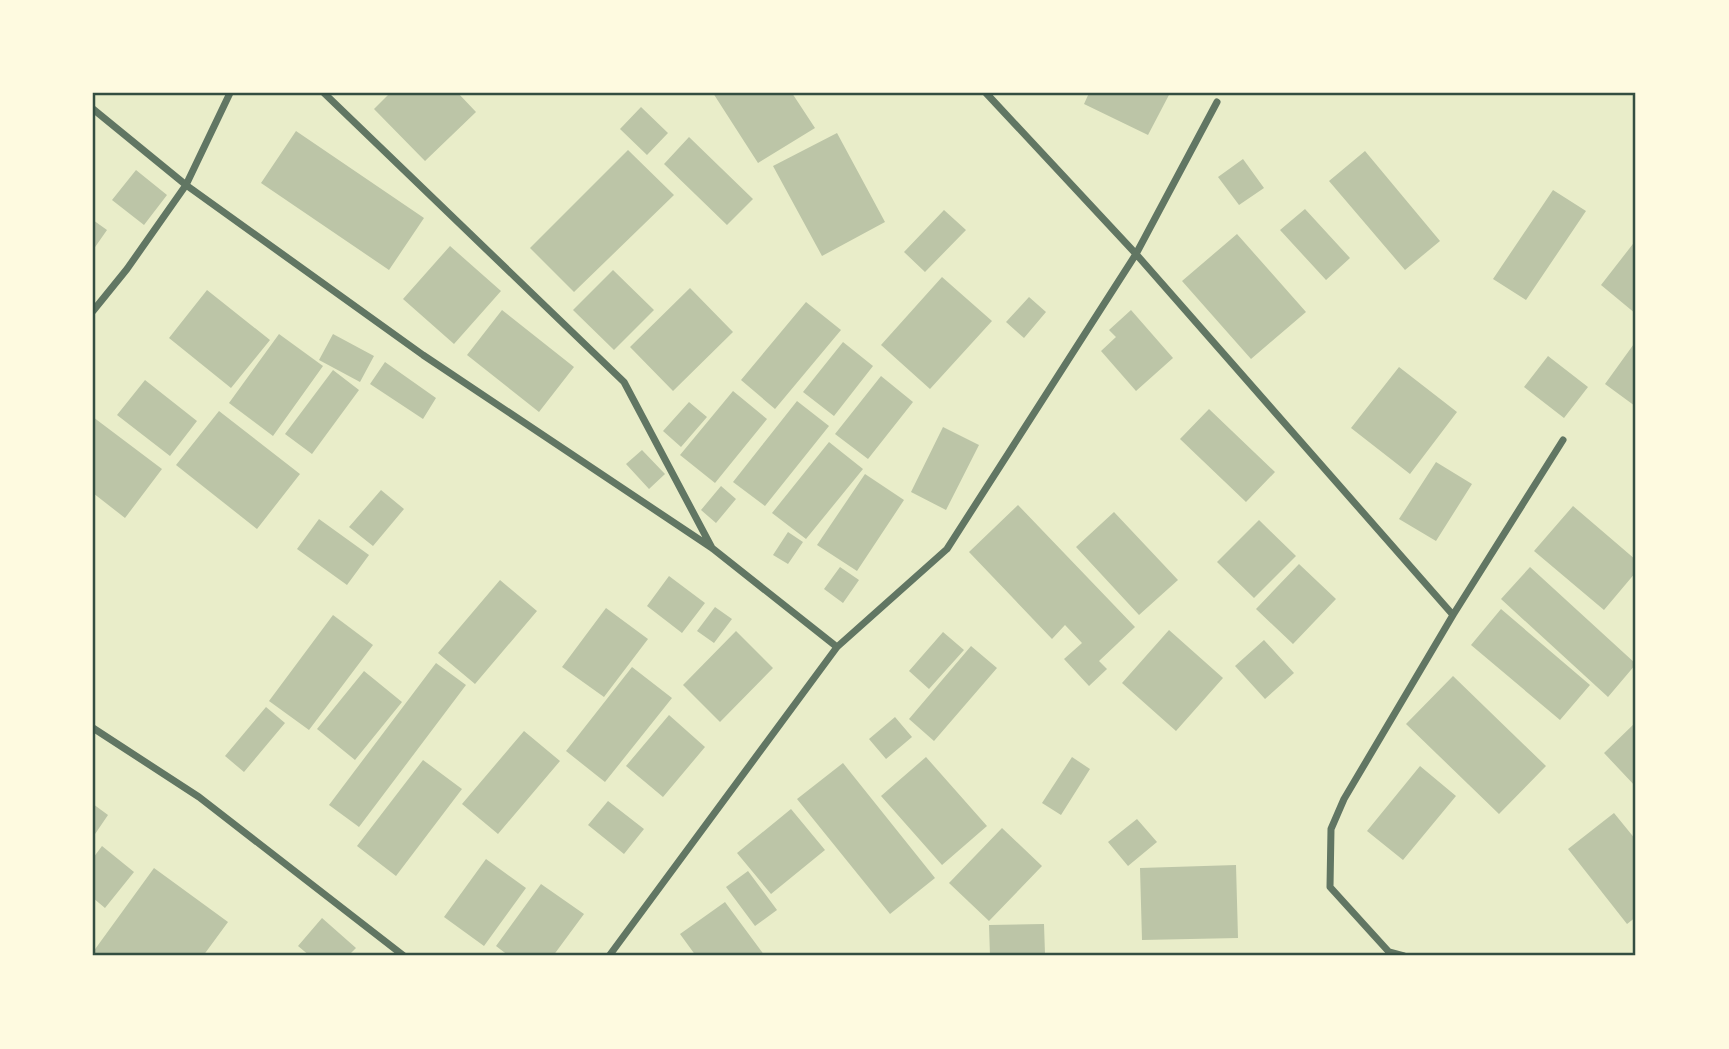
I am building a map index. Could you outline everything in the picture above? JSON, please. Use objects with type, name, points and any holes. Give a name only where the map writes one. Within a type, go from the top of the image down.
[{"type":"street","points":[[93,311],[127,269],[186,185],[230,93]]},
{"type":"street","points":[[324,93],[624,382],[712,548]]},
{"type":"street","points":[[986,93],[1136,254],[1453,615]]},
{"type":"street","points":[[609,956],[837,647],[947,550],[1136,254],[1217,102]]},
{"type":"street","points":[[93,109],[186,185],[423,355],[712,548],[837,647]]},
{"type":"street","points":[[1404,956],[1386,954],[1330,887],[1331,829],[1344,799],[1453,615],[1563,440]]},
{"type":"street","points":[[93,728],[199,797],[404,956]]},
{"type":"building","points":[[390,93],[458,93],[476,112],[425,161],[374,109]]},
{"type":"building","points":[[713,93],[792,93],[815,128],[758,163]]},
{"type":"building","points":[[1089,93],[1170,93],[1148,135],[1084,104]]},
{"type":"building","points":[[641,107],[668,133],[647,155],[620,129]]},
{"type":"building","points":[[296,131],[424,218],[389,270],[261,183]]},
{"type":"building","points":[[837,133],[885,222],[822,256],[773,166]]},
{"type":"building","points":[[689,137],[753,199],[727,225],[664,164]]},
{"type":"building","points":[[628,150],[674,195],[574,292],[530,248]]},
{"type":"building","points":[[1365,151],[1440,241],[1405,270],[1329,181]]},
{"type":"building","points":[[1243,159],[1264,188],[1239,205],[1218,177]]},
{"type":"building","points":[[136,170],[167,195],[144,225],[112,200]]},
{"type":"building","points":[[1553,190],[1586,211],[1526,300],[1493,279]]},
{"type":"building","points":[[1305,209],[1350,258],[1326,280],[1280,230]]},
{"type":"building","points":[[944,210],[966,230],[925,272],[904,252]]},
{"type":"building","points":[[93,220],[107,230],[93,250]]},
{"type":"building","points":[[1237,234],[1306,312],[1251,359],[1182,281]]},
{"type":"building","points":[[1636,240],[1636,314],[1601,285]]},
{"type":"building","points":[[450,246],[501,291],[454,344],[403,299]]},
{"type":"building","points":[[613,270],[654,310],[614,350],[573,310]]},
{"type":"building","points":[[942,277],[992,321],[930,389],[881,345]]},
{"type":"building","points":[[690,288],[733,332],[673,391],[630,347]]},
{"type":"building","points":[[207,290],[270,340],[231,388],[169,338]]},
{"type":"building","points":[[1029,297],[1046,312],[1024,338],[1006,322]]},
{"type":"building","points":[[806,302],[841,330],[775,409],[741,380]]},
{"type":"building","points":[[502,310],[574,367],[539,412],[467,355]]},
{"type":"building","points":[[1131,310],[1173,358],[1136,391],[1101,351],[1116,337],[1109,330]]},
{"type":"building","points":[[279,334],[323,366],[273,436],[229,403]]},
{"type":"building","points":[[333,334],[374,356],[360,382],[319,360]]},
{"type":"building","points":[[1636,341],[1636,404],[1635,406],[1605,384]]},
{"type":"building","points":[[843,342],[873,366],[834,416],[803,392]]},
{"type":"building","points":[[1548,356],[1588,387],[1564,418],[1524,387]]},
{"type":"building","points":[[385,362],[436,398],[423,419],[370,384]]},
{"type":"building","points":[[1399,367],[1457,412],[1410,474],[1351,428]]},
{"type":"building","points":[[333,370],[359,390],[312,454],[285,434]]},
{"type":"building","points":[[881,376],[913,402],[868,459],[835,434]]},
{"type":"building","points":[[145,380],[197,421],[170,456],[117,415]]},
{"type":"building","points":[[733,391],[767,419],[715,483],[680,455]]},
{"type":"building","points":[[797,401],[829,426],[765,506],[733,482]]},
{"type":"building","points":[[689,402],[707,417],[681,447],[663,431]]},
{"type":"building","points":[[1209,409],[1275,472],[1246,502],[1180,439]]},
{"type":"building","points":[[219,411],[300,474],[257,529],[176,465]]},
{"type":"building","points":[[93,417],[162,469],[125,518],[93,493]]},
{"type":"building","points":[[943,427],[979,445],[946,510],[911,492]]},
{"type":"building","points":[[829,442],[863,469],[806,539],[772,513]]},
{"type":"building","points":[[642,450],[665,474],[649,489],[626,464]]},
{"type":"building","points":[[1436,462],[1472,484],[1436,541],[1399,519]]},
{"type":"building","points":[[865,474],[904,500],[857,571],[817,545]]},
{"type":"building","points":[[721,486],[736,499],[716,523],[701,510]]},
{"type":"building","points":[[381,490],[404,509],[373,546],[349,527]]},
{"type":"building","points":[[1018,505],[1135,627],[1099,661],[1107,669],[1089,686],[1064,659],[1082,643],[1065,625],[1052,639],[969,552]]},
{"type":"building","points":[[1573,506],[1636,560],[1636,572],[1604,610],[1534,551]]},
{"type":"building","points":[[1114,512],[1178,580],[1139,615],[1076,547]]},
{"type":"building","points":[[319,519],[369,555],[347,585],[297,549]]},
{"type":"building","points":[[1259,520],[1296,556],[1254,598],[1217,562]]},
{"type":"building","points":[[788,532],[803,542],[788,564],[773,555]]},
{"type":"building","points":[[1299,564],[1336,599],[1293,644],[1256,609]]},
{"type":"building","points":[[840,567],[859,580],[843,603],[824,589]]},
{"type":"building","points":[[1530,567],[1636,664],[1608,697],[1501,599]]},
{"type":"building","points":[[669,576],[705,603],[682,633],[647,606]]},
{"type":"building","points":[[500,580],[537,611],[475,684],[438,653]]},
{"type":"building","points":[[715,607],[732,619],[714,643],[697,631]]},
{"type":"building","points":[[606,608],[648,639],[604,697],[562,667]]},
{"type":"building","points":[[1501,609],[1590,685],[1560,720],[1471,645]]},
{"type":"building","points":[[333,615],[373,645],[309,730],[269,701]]},
{"type":"building","points":[[1169,630],[1223,678],[1176,731],[1122,683]]},
{"type":"building","points":[[736,631],[773,668],[720,722],[683,685]]},
{"type":"building","points":[[943,632],[964,650],[929,689],[909,671]]},
{"type":"building","points":[[1264,640],[1294,673],[1265,699],[1235,666]]},
{"type":"building","points":[[971,646],[997,668],[934,741],[909,719]]},
{"type":"building","points":[[436,663],[466,685],[359,827],[329,805]]},
{"type":"building","points":[[632,667],[672,698],[605,782],[566,751]]},
{"type":"building","points":[[364,671],[402,702],[355,760],[317,729]]},
{"type":"building","points":[[1453,676],[1546,766],[1499,814],[1406,724]]},
{"type":"building","points":[[266,707],[285,723],[244,772],[225,756]]},
{"type":"building","points":[[669,715],[705,747],[663,797],[626,766]]},
{"type":"building","points":[[895,717],[912,737],[886,759],[869,739]]},
{"type":"building","points":[[1636,722],[1636,787],[1604,753]]},
{"type":"building","points":[[524,731],[560,761],[498,834],[462,804]]},
{"type":"building","points":[[926,757],[987,826],[942,865],[881,796]]},
{"type":"building","points":[[1072,757],[1090,769],[1061,815],[1042,803]]},
{"type":"building","points":[[423,760],[462,789],[396,876],[357,846]]},
{"type":"building","points":[[843,763],[935,878],[890,914],[797,799]]},
{"type":"building","points":[[1420,766],[1456,796],[1403,860],[1367,831]]},
{"type":"building","points":[[608,801],[644,829],[624,854],[588,825]]},
{"type":"building","points":[[93,804],[108,815],[93,837]]},
{"type":"building","points":[[791,809],[825,850],[771,894],[737,853]]},
{"type":"building","points":[[1614,813],[1636,840],[1636,917],[1627,924],[1568,849]]},
{"type":"building","points":[[1137,819],[1157,842],[1128,866],[1108,842]]},
{"type":"building","points":[[1002,828],[1042,866],[989,921],[949,883]]},
{"type":"building","points":[[102,846],[134,872],[105,908],[93,898],[93,858]]},
{"type":"building","points":[[486,859],[526,888],[484,946],[444,917]]},
{"type":"building","points":[[1236,865],[1238,938],[1142,940],[1140,868]]},
{"type":"building","points":[[154,868],[228,922],[203,956],[93,956],[93,952]]},
{"type":"building","points":[[748,871],[777,910],[755,926],[726,887]]},
{"type":"building","points":[[541,884],[584,914],[553,956],[509,956],[496,946]]},
{"type":"building","points":[[725,902],[765,956],[696,956],[680,934]]},
{"type":"building","points":[[322,918],[356,948],[348,956],[310,956],[298,946]]},
{"type":"building","points":[[1044,924],[1045,954],[990,956],[989,925]]}]
